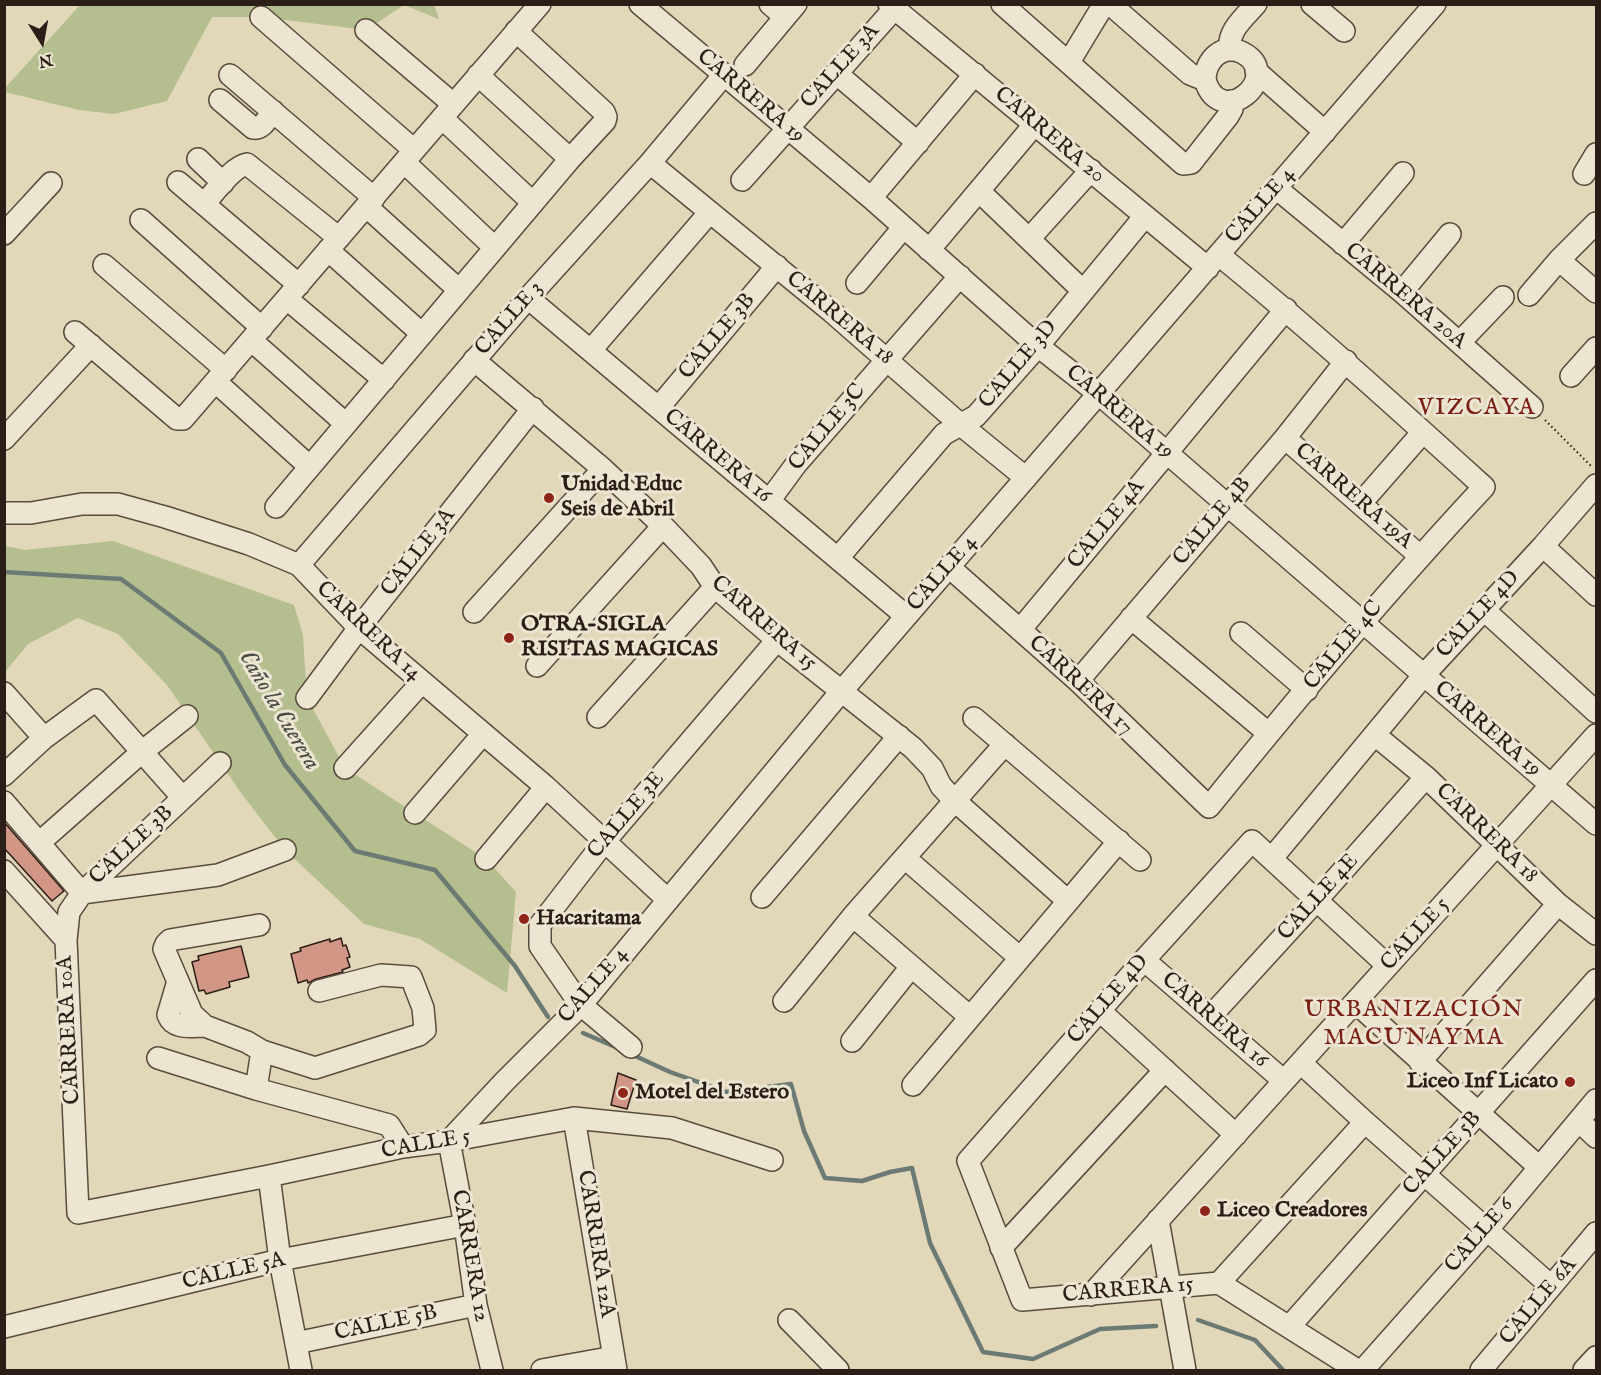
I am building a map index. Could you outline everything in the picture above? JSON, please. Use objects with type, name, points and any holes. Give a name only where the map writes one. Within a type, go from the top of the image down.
[{"type":"street","points":[[4,440],[83,338],[177,419],[183,419],[540,4]]},
{"type":"street","name":"CARRERA 19","points":[[640,4],[870,198],[1038,346],[1099,394],[1596,825]]},
{"type":"street","points":[[1002,4],[1182,164],[1191,163],[1228,116],[1232,109],[1231,101]]},
{"type":"street","points":[[1069,62],[1104,4]]},
{"type":"street","points":[[1110,4],[1190,74],[1205,80]]},
{"type":"street","points":[[1230,50],[1231,33],[1256,4]]},
{"type":"street","points":[[1312,4],[1344,31]]},
{"type":"street","name":"CALLE 4","points":[[449,1141],[581,1005],[842,690],[1435,4]]},
{"type":"street","name":"CALLE 3A","points":[[742,180],[891,7]]},
{"type":"street","name":"CARRERA 20","points":[[891,7],[1145,216],[1286,309],[1484,487]]},
{"type":"street","points":[[745,65],[784,9]]},
{"type":"street","points":[[261,17],[409,156],[495,248]]},
{"type":"street","points":[[366,30],[448,111],[533,202]]},
{"type":"street","points":[[276,507],[533,202],[605,121],[604,112],[516,31]]},
{"type":"street","points":[[1230,50],[1244,54],[1254,64],[1256,71],[1254,86],[1250,92],[1238,100],[1231,101],[1217,98],[1207,87],[1205,80],[1205,72],[1211,59],[1223,51],[1230,50]]},
{"type":"street","points":[[1256,71],[1325,132]]},
{"type":"street","points":[[836,73],[918,143]]},
{"type":"street","points":[[870,198],[975,74]]},
{"type":"street","points":[[230,75],[273,111],[370,202],[459,290]]},
{"type":"street","points":[[478,75],[570,159]]},
{"type":"street","name":"CALLE 3","points":[[299,565],[474,360],[650,163],[723,76]]},
{"type":"street","points":[[220,100],[257,129],[273,111]]},
{"type":"street","points":[[929,250],[1035,124]]},
{"type":"street","points":[[1584,174],[1596,153]]},
{"type":"street","points":[[198,159],[222,183]]},
{"type":"street","name":"CARRERA 18","points":[[650,163],[777,266],[1026,478]]},
{"type":"street","points":[[205,203],[242,165],[251,165],[334,244],[422,334]]},
{"type":"street","points":[[1030,238],[1091,171]]},
{"type":"street","points":[[1343,244],[1403,173]]},
{"type":"street","points":[[178,182],[205,203],[384,380]]},
{"type":"street","points":[[4,234],[51,183]]},
{"type":"street","name":"CARRERA 20A","points":[[1276,188],[1460,342],[1532,407]]},
{"type":"street","points":[[980,192],[1082,290]]},
{"type":"street","points":[[591,350],[710,212]]},
{"type":"street","name":"CALLE 3D","points":[[838,558],[944,434],[976,416],[1038,346],[1145,216]]},
{"type":"street","points":[[141,220],[346,424]]},
{"type":"street","points":[[1529,295],[1559,260],[1596,223]]},
{"type":"street","points":[[857,283],[903,228]]},
{"type":"street","points":[[1401,292],[1450,234]]},
{"type":"street","points":[[1559,260],[1596,292]]},
{"type":"street","points":[[104,265],[221,376],[309,467]]},
{"type":"street","name":"CALLE 3B","points":[[659,407],[777,266]]},
{"type":"street","name":"CALLE 3C","points":[[770,501],[797,463],[886,358],[960,276]]},
{"type":"street","points":[[1460,342],[1503,297]]},
{"type":"street","name":"CARRERA 16","points":[[528,298],[906,616]]},
{"type":"street","name":"CALLE 4A","points":[[1020,630],[1286,309]]},
{"type":"street","points":[[1571,376],[1596,348]]},
{"type":"street","name":"CARRERA 15","points":[[474,360],[603,469],[701,566],[715,587],[777,640],[913,748],[932,768],[941,786],[954,800],[1068,901]]},
{"type":"street","name":"CALLE 4B","points":[[1078,681],[1285,438],[1346,361]]},
{"type":"street","name":"CALLE 3A","points":[[307,698],[533,408]]},
{"type":"street","points":[[1361,503],[1423,432]]},
{"type":"street","name":"CARRERA 19A","points":[[1285,438],[1420,556]]},
{"type":"street","points":[[474,612],[603,469]]},
{"type":"street","name":"CALLE 4D","points":[[968,1161],[1252,841],[1272,858],[1424,675],[1596,485]]},
{"type":"street","name":"CALLE 4C","points":[[1209,807],[1268,733],[1420,556],[1484,487]]},
{"type":"street","name":"CARRERA 14","points":[[4,513],[31,513],[82,504],[118,504],[249,544],[299,565],[360,628],[546,787],[667,899]]},
{"type":"street","points":[[537,666],[663,526]]},
{"type":"street","points":[[1543,546],[1596,595]]},
{"type":"street","name":"CARRERA 17","points":[[949,567],[1078,681],[1209,807]]},
{"type":"street","points":[[598,717],[715,587]]},
{"type":"street","points":[[1483,609],[1596,712]]},
{"type":"street","points":[[1131,618],[1268,733]]},
{"type":"street","points":[[1241,633],[1307,690]]},
{"type":"street","name":"CALLE 3E","points":[[630,1047],[581,1005],[540,946],[540,925],[605,841],[777,640]]},
{"type":"street","points":[[345,768],[422,682]]},
{"type":"street","points":[[4,693],[44,738]]},
{"type":"street","points":[[4,775],[44,738],[96,700],[183,798]]},
{"type":"street","points":[[39,843],[143,751],[188,716]]},
{"type":"street","points":[[974,718],[1140,860]]},
{"type":"street","points":[[415,813],[483,734]]},
{"type":"street","name":"CARRERA 18","points":[[1375,735],[1426,777],[1558,904],[1596,934]]},
{"type":"street","name":"CALLE 5","points":[[1091,1295],[1596,735]]},
{"type":"street","points":[[762,897],[899,736]]},
{"type":"street","points":[[784,1000],[853,916],[1005,744]]},
{"type":"street","name":"CALLE 3B","points":[[66,940],[69,912],[82,893],[220,763]]},
{"type":"street","name":"CALLE 4E","points":[[1209,1017],[1316,902],[1426,777]]},
{"type":"street","points":[[486,860],[546,787]]},
{"type":"street","points":[[4,802],[82,893],[218,875],[285,850]]},
{"type":"street","points":[[913,1085],[1119,841]]},
{"type":"street","points":[[905,858],[1020,958]]},
{"type":"street","points":[[1272,858],[1316,902],[1388,966]]},
{"type":"street","name":"CARRERA 10A","points":[[4,871],[66,940],[78,1213]]},
{"type":"street","points":[[1420,1062],[1558,904]]},
{"type":"street","points":[[853,916],[970,1017]]},
{"type":"street","points":[[259,925],[170,940],[166,944],[165,950],[192,1014],[205,1026],[247,1042],[262,1052],[315,1068],[419,1035],[425,1030],[423,1008],[411,977],[381,975],[319,991]]},
{"type":"street","name":"CARRERA 16","points":[[1144,960],[1284,1082]]},
{"type":"street","points":[[852,1041],[912,967]]},
{"type":"street","name":"CALLE 5B","points":[[1289,1327],[1596,980]]},
{"type":"street","points":[[1356,1003],[1539,1167]]},
{"type":"street","points":[[1100,1011],[1236,1134]]},
{"type":"street","points":[[256,1089],[262,1052]]},
{"type":"street","points":[[158,1058],[256,1089],[389,1125],[403,1148]]},
{"type":"street","name":"CARRERA 16","points":[[1301,1063],[1551,1286]]},
{"type":"street","points":[[1001,1248],[1164,1070]]},
{"type":"street","name":"CALLE 6","points":[[1363,1371],[1488,1229],[1596,1100]]},
{"type":"street","points":[[363,1118],[370,1155]]},
{"type":"street","name":"CALLE 5","points":[[78,1213],[403,1148],[574,1118],[672,1128],[772,1160]]},
{"type":"street","name":"CARRERA 12A","points":[[574,1118],[615,1364]]},
{"type":"street","points":[[1579,1121],[1596,1137]]},
{"type":"street","points":[[1219,1283],[1365,1122]]},
{"type":"street","name":"CARRERA 12","points":[[449,1141],[465,1226],[476,1305],[492,1371]]},
{"type":"street","name":"CARRERA 15","points":[[968,1161],[1022,1300],[1219,1283],[1357,1371]]},
{"type":"street","points":[[269,1176],[280,1260],[301,1371]]},
{"type":"street","points":[[1158,1220],[1185,1371]]},
{"type":"street","name":"CALLE 5A","points":[[4,1327],[280,1260],[465,1226]]},
{"type":"street","name":"CALLE 6A","points":[[1481,1371],[1596,1233]]},
{"type":"street","name":"CALLE 5B","points":[[296,1343],[476,1305]]},
{"type":"street","points":[[789,1320],[838,1371]]},
{"type":"street","points":[[1584,1371],[1596,1357]]},
{"type":"street","points":[[542,1371],[615,1364]]},
{"type":"path","points":[[1532,407],[1596,471]]},
{"type":"green space","points":[[434,4],[439,19],[404,5],[366,30],[262,17],[212,17],[167,101],[114,114],[79,110],[5,92],[5,88],[80,5]]},
{"type":"green space","points":[[113,541],[294,605],[303,635],[307,698],[345,768],[486,859],[516,892],[507,993],[420,939],[364,924],[285,850],[241,793],[167,685],[118,634],[78,618],[28,644],[5,672],[5,546],[25,550]]},
{"type":"building","points":[[4,822],[64,891],[52,901],[4,848]]},
{"type":"building","points":[[341,938],[350,957],[347,958],[350,967],[342,970],[343,972],[308,983],[307,980],[298,983],[291,954],[301,951],[300,948]]},
{"type":"building","points":[[241,946],[249,977],[229,982],[230,987],[206,994],[204,990],[199,991],[192,962],[199,960],[198,956]]},
{"type":"building","name":"Motel del Estero","points":[[618,1073],[636,1080],[627,1109],[611,1105]]},
{"type":"waterway","name":"Caño la Cuerera","points":[[4,572],[121,579],[221,653],[285,765],[355,851],[435,870],[515,966],[548,1017]]},
{"type":"waterway","name":"Caño la Cuerera","points":[[583,1033],[620,1049]]},
{"type":"waterway","name":"Caño la Cuerera","points":[[631,1054],[670,1072],[727,1092],[791,1084],[804,1131],[825,1178],[862,1181],[912,1168],[930,1243],[983,1352],[1033,1359],[1100,1329],[1156,1326]]},
{"type":"waterway","name":"Caño la Cuerera","points":[[1198,1320],[1255,1340],[1283,1370]]},
{"type":"place","name":"Unidad Educ Seis de Abril","points":[[549,498]]},
{"type":"place","name":"OTRA-SIGLA RISITAS MAGICAS","points":[[509,638]]},
{"type":"place","name":"Hacaritama","points":[[524,919]]},
{"type":"place","name":"Liceo Inf Licato","points":[[1570,1082]]},
{"type":"place","name":"Motel del Estero","points":[[623,1093]]},
{"type":"place","name":"Liceo Creadores","points":[[1205,1211]]},
{"type":"district","name":"VIZCAYA","points":[[1477,409]]},
{"type":"district","name":"URBANIZACIÓN MACUNAYMA","points":[[1414,1025]]}]
